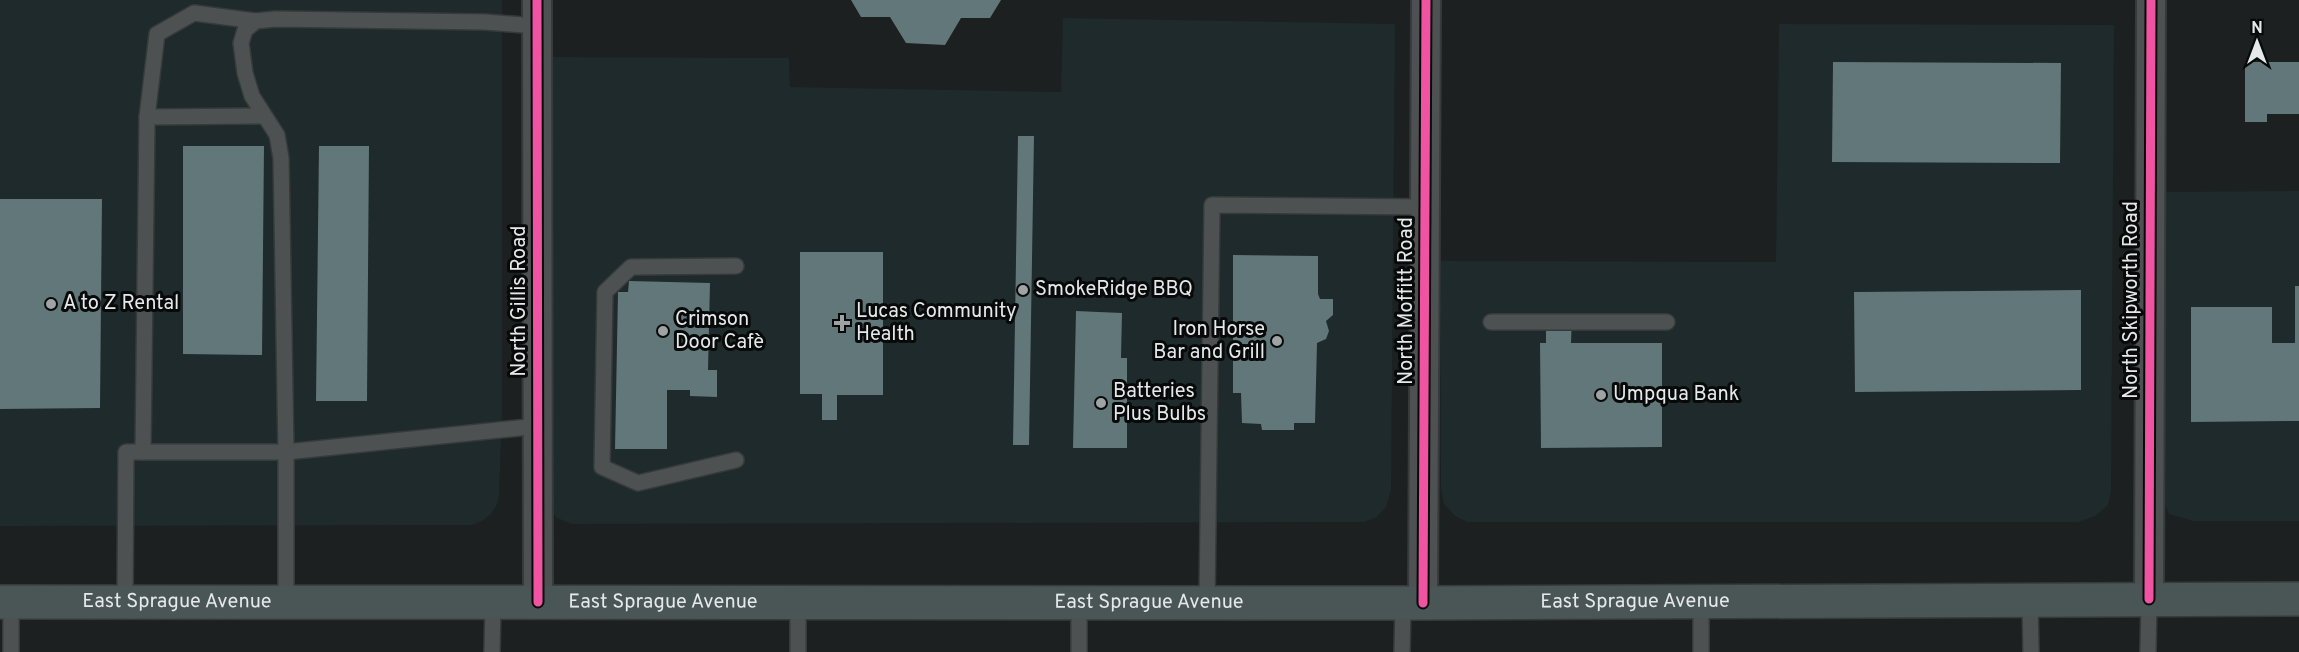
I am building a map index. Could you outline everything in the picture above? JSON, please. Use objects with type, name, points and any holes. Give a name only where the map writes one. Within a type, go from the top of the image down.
[{"type":"main road","name":"East Sprague Avenue","points":[[6,602],[1413,603],[2299,599]]},
{"type":"street","name":"North Moffitt Road","points":[[1413,603],[1425,207],[1426,0]]},
{"type":"street","name":"North Skipworth Road","points":[[2149,599],[2151,0]]},
{"type":"street","name":"North Gillis Road","points":[[537,13],[538,602]]},
{"type":"lane","points":[[143,452],[147,117],[157,34],[194,13],[256,21],[332,19],[484,22],[537,13]]},
{"type":"lane","points":[[256,21],[245,30],[241,43],[245,73],[252,96],[277,135],[281,158],[286,602]]},
{"type":"lane","points":[[147,117],[264,116]]},
{"type":"lane","points":[[1207,603],[1212,205],[1425,207]]},
{"type":"lane","points":[[736,266],[631,267],[605,292],[602,467],[638,483],[736,460]]},
{"type":"lane","points":[[1491,322],[1667,322]]},
{"type":"lane","points":[[125,602],[126,452],[286,452],[538,426]]},
{"type":"lane","points":[[2148,652],[2149,599]]},
{"type":"lane","points":[[2030,600],[2031,652]]},
{"type":"lane","points":[[1701,601],[1701,652]]},
{"type":"lane","points":[[6,602],[11,652]]},
{"type":"lane","points":[[492,652],[494,602]]},
{"type":"lane","points":[[1079,602],[1079,652]]},
{"type":"lane","points":[[798,603],[798,652]]},
{"type":"lane","points":[[1402,652],[1413,603]]},
{"type":"shaded area","points":[[0,0],[502,0],[502,413],[499,495],[491,514],[472,525],[0,526]]},
{"type":"shaded area","points":[[1063,18],[1395,24],[1391,490],[1386,507],[1377,517],[1364,522],[572,524],[557,518],[548,508],[545,57],[789,58],[790,87],[1061,92]]},
{"type":"shaded area","points":[[1779,24],[2114,25],[2111,492],[2108,505],[2095,516],[2078,522],[1467,522],[1455,516],[1444,504],[1441,489],[1440,261],[1776,262]]},
{"type":"shaded area","points":[[2299,191],[2299,521],[2193,521],[2169,514],[2161,496],[2161,192]]},
{"type":"building","points":[[851,0],[1001,0],[990,18],[961,18],[945,45],[906,43],[890,17],[861,17]]},
{"type":"building","points":[[1833,62],[2061,63],[2060,163],[1832,162]]},
{"type":"building","points":[[2245,62],[2299,62],[2299,114],[2267,114],[2267,122],[2245,122]]},
{"type":"building","name":"SmokeRidge BBQ","points":[[1018,136],[1034,136],[1029,445],[1013,445]]},
{"type":"building","points":[[183,146],[264,146],[262,355],[183,354]]},
{"type":"building","points":[[319,146],[369,146],[367,401],[316,401]]},
{"type":"building","name":"A to Z Rental","points":[[0,199],[102,199],[100,408],[0,409]]},
{"type":"building","name":"Lucas Community Health","points":[[800,252],[883,252],[883,395],[837,395],[837,420],[822,420],[822,394],[800,394]]},
{"type":"building","name":"Iron Horse Bar and Grill","points":[[1233,255],[1318,256],[1318,294],[1320,299],[1333,299],[1333,315],[1326,321],[1329,331],[1326,339],[1317,343],[1315,423],[1294,423],[1294,430],[1262,430],[1261,424],[1242,423],[1241,393],[1233,393]]},
{"type":"building","name":"Crimson Door Cafè","points":[[629,281],[710,283],[708,370],[717,370],[717,397],[690,396],[690,390],[667,390],[667,449],[615,449],[618,292],[628,292]]},
{"type":"building","points":[[2295,286],[2299,286],[2299,421],[2191,422],[2191,307],[2272,307],[2272,343],[2295,343]]},
{"type":"building","points":[[2081,290],[2081,390],[1855,392],[1854,292]]},
{"type":"building","name":"Batteries Plus Bulbs","points":[[1076,311],[1122,313],[1121,358],[1127,358],[1127,448],[1073,448]]},
{"type":"building","name":"Umpqua Bank","points":[[1546,314],[1572,314],[1571,343],[1662,343],[1662,447],[1541,448],[1540,343],[1546,343]]},
{"type":"cycle path","points":[[537,0],[538,602]]},
{"type":"cycle path","points":[[1423,603],[1426,0]]},
{"type":"cycle path","points":[[2149,599],[2151,0]]},
{"type":"place","name":"SmokeRidge BBQ","points":[[1023,290]]},
{"type":"place","name":"A to Z Rental","points":[[51,304]]},
{"type":"place","name":"Lucas Community Health","points":[[842,323]]},
{"type":"place","name":"Crimson Door Cafè","points":[[663,331]]},
{"type":"place","name":"Iron Horse Bar and Grill","points":[[1277,341]]},
{"type":"place","name":"Umpqua Bank","points":[[1601,395]]},
{"type":"place","name":"Batteries Plus Bulbs","points":[[1101,403]]}]
